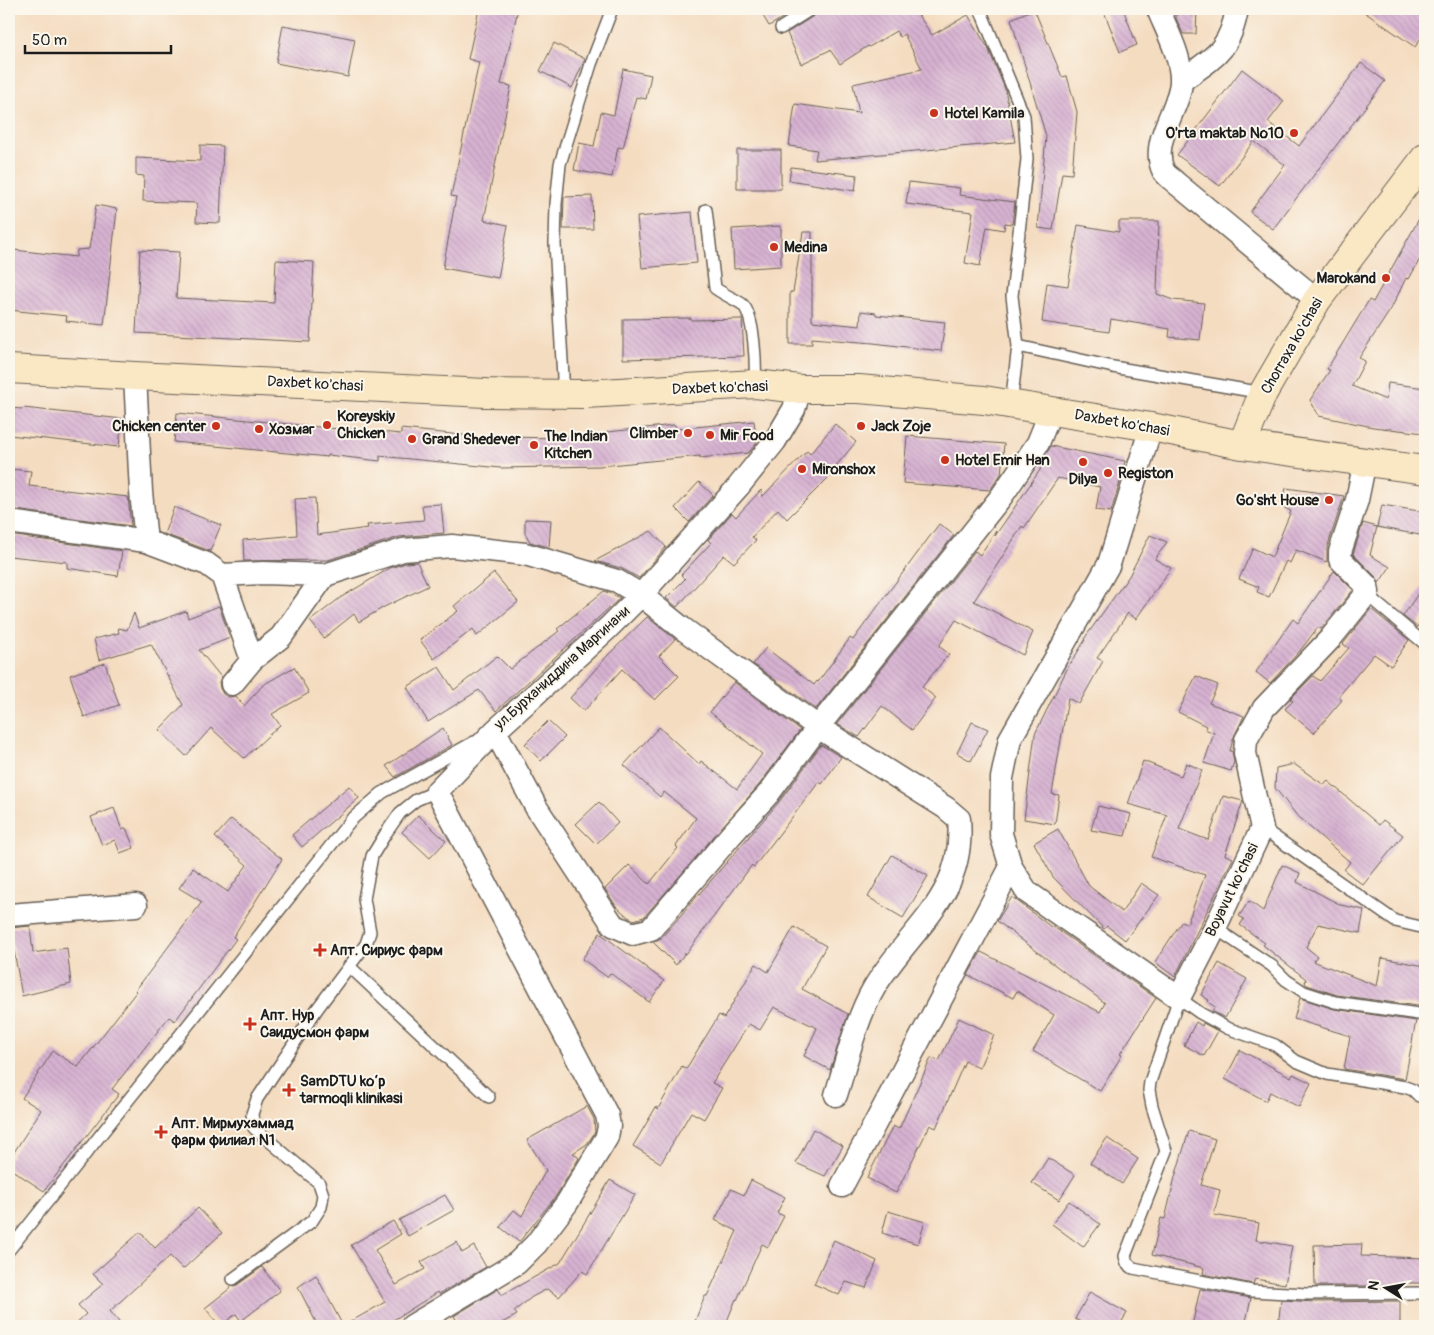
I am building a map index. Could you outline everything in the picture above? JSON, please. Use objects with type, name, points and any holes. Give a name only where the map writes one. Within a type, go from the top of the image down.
[{"type":"main road","name":"Chorraxa ko'chasi","points":[[1242,445],[1263,393],[1317,300],[1425,158]]},
{"type":"main road","name":"Daxbet ko'chasi","points":[[9,369],[486,393],[562,394],[755,384],[800,389],[859,389],[984,400],[1151,427],[1242,445],[1425,470]]},
{"type":"street","points":[[1158,9],[1178,59],[1181,81],[1175,107],[1164,128],[1160,154],[1163,170],[1176,183],[1317,300]]},
{"type":"street","points":[[1181,81],[1216,55],[1227,42],[1237,9]]},
{"type":"street","points":[[135,376],[141,492],[146,541]]},
{"type":"street","name":"ул.Бурханиддина Маргинани","points":[[495,731],[608,628],[641,595],[738,487],[775,441],[794,409],[800,389]]},
{"type":"street","points":[[412,1326],[437,1320],[517,1263],[536,1244],[567,1203],[607,1137],[609,1126],[607,1115],[437,791],[495,731],[536,807],[613,925],[634,934],[651,929],[769,792],[1001,497],[1038,443],[1051,411]]},
{"type":"street","points":[[1151,427],[1109,564],[1010,739],[1002,778],[1001,834],[1009,862],[1027,892],[1179,998]]},
{"type":"street","points":[[1365,461],[1357,500],[1340,552],[1340,559],[1367,586],[1367,595]]},
{"type":"street","points":[[9,522],[146,541],[207,564],[222,575],[252,660]]},
{"type":"street","points":[[222,575],[325,575],[404,550],[452,546],[526,554],[617,581],[641,595],[682,628],[818,728],[946,808],[959,819],[961,840],[952,877],[938,904],[893,960],[864,1006],[836,1095]]},
{"type":"street","points":[[232,684],[252,660],[281,637],[325,575]]},
{"type":"street","name":"Boyavut ko'chasi","points":[[1179,998],[1215,928],[1262,828],[1245,754],[1246,740],[1264,708],[1330,639],[1367,595]]},
{"type":"street","points":[[842,1186],[1009,862]]},
{"type":"street","points":[[9,914],[136,905]]},
{"type":"lane","points":[[562,394],[563,377],[555,244],[560,164],[591,64],[612,9]]},
{"type":"lane","points":[[781,28],[811,9]]},
{"type":"lane","points":[[980,9],[1024,116],[1027,159],[1012,296],[1018,346],[1011,404]]},
{"type":"lane","points":[[706,210],[715,288],[742,304],[749,314],[756,361],[755,384]]},
{"type":"lane","points":[[1018,346],[1114,367],[1263,393]]},
{"type":"lane","points":[[1367,595],[1425,644]]},
{"type":"lane","name":"ул.Бурханиддина Маргинани","points":[[9,1250],[351,820],[382,793],[495,731]]},
{"type":"lane","points":[[234,1279],[312,1221],[321,1207],[323,1195],[319,1182],[254,1128],[252,1114],[257,1100],[317,1009],[366,944],[370,932],[364,899],[372,856],[400,814],[416,800],[437,791]]},
{"type":"lane","points":[[1262,828],[1395,921],[1425,928]]},
{"type":"lane","points":[[1215,928],[1272,966],[1286,980],[1304,992],[1335,1002],[1425,1015]]},
{"type":"lane","points":[[349,966],[489,1097]]},
{"type":"lane","points":[[1419,1096],[1413,1090],[1405,1088],[1327,1074],[1296,1061],[1275,1045],[1227,1028],[1200,1013],[1179,998],[1150,1082],[1149,1090],[1166,1151],[1124,1256],[1127,1263],[1133,1268],[1252,1291],[1308,1294],[1425,1293]]},
{"type":"building","points":[[479,9],[518,9],[501,84],[511,86],[484,220],[508,225],[498,278],[443,268],[456,197],[451,196],[479,62],[468,59]]},
{"type":"building","points":[[759,9],[797,9],[769,26]]},
{"type":"building","name":"Hotel Kamila","points":[[818,9],[914,9],[932,35],[968,15],[988,48],[1005,89],[1015,142],[815,160],[817,150],[789,146],[795,104],[859,113],[853,84],[922,69],[904,34],[900,37],[896,31],[840,64],[830,50],[801,64],[787,33],[815,15]]},
{"type":"building","points":[[1034,9],[1062,77],[1067,76],[1077,112],[1072,174],[1062,173],[1053,230],[1038,228],[1046,136],[1011,19]]},
{"type":"building","points":[[1103,9],[1123,9],[1137,45],[1120,52]]},
{"type":"building","points":[[1177,9],[1197,9],[1196,34],[1183,34],[1176,18]]},
{"type":"building","points":[[1360,9],[1425,9],[1425,32],[1415,47]]},
{"type":"building","points":[[283,25],[355,39],[348,77],[276,63]]},
{"type":"building","points":[[554,43],[585,59],[572,88],[540,71]]},
{"type":"building","points":[[1361,63],[1385,81],[1273,229],[1250,212],[1285,165],[1254,141],[1220,186],[1177,155],[1242,69],[1284,101],[1268,122],[1299,146]]},
{"type":"building","points":[[623,69],[651,75],[646,99],[636,97],[623,148],[618,147],[612,177],[574,170],[579,143],[594,146],[601,112],[614,115]]},
{"type":"building","points":[[200,145],[223,146],[220,223],[196,222],[197,203],[143,201],[144,176],[136,175],[136,158],[200,161]]},
{"type":"building","points":[[737,150],[781,150],[781,189],[737,189]]},
{"type":"building","points":[[791,167],[857,175],[855,191],[789,180]]},
{"type":"building","points":[[909,182],[960,188],[959,195],[1015,202],[1012,224],[1005,223],[1004,230],[987,227],[980,266],[965,263],[973,212],[906,204]]},
{"type":"building","points":[[592,196],[593,229],[563,229],[564,197]]},
{"type":"building","points":[[96,205],[117,209],[104,325],[66,321],[67,316],[9,310],[14,250],[76,257],[77,250],[89,249]]},
{"type":"building","points":[[1425,208],[1425,250],[1409,279],[1406,278],[1391,309],[1359,358],[1365,361],[1352,386],[1386,400],[1388,383],[1425,388],[1424,433],[1373,427],[1319,416],[1310,400],[1330,370],[1327,369],[1369,300],[1373,302]]},
{"type":"building","points":[[692,212],[697,263],[642,268],[637,217]]},
{"type":"building","points":[[1119,221],[1159,221],[1157,294],[1173,300],[1204,303],[1200,340],[1169,337],[1170,329],[1111,319],[1109,332],[1042,322],[1047,283],[1068,286],[1078,225],[1119,232]]},
{"type":"building","points":[[781,226],[781,266],[734,269],[732,229]]},
{"type":"building","points":[[803,232],[812,232],[812,321],[860,326],[861,311],[876,313],[876,315],[945,322],[941,351],[812,338],[812,344],[790,344],[790,292],[793,292]]},
{"type":"building","points":[[140,250],[179,252],[176,298],[274,303],[276,260],[314,262],[310,342],[136,333]]},
{"type":"building","points":[[691,318],[691,320],[742,319],[744,356],[623,359],[623,319]]},
{"type":"building","points":[[9,408],[122,419],[119,447],[9,435]]},
{"type":"building","points":[[177,413],[401,434],[401,429],[503,439],[503,437],[562,438],[562,436],[607,435],[607,432],[675,425],[676,429],[754,421],[757,443],[748,453],[700,458],[700,456],[600,466],[501,468],[380,456],[380,461],[328,455],[328,457],[174,442]]},
{"type":"building","points":[[835,424],[856,442],[830,473],[831,475],[787,519],[778,509],[752,537],[756,540],[734,563],[724,555],[677,607],[666,598],[685,579],[681,575],[711,543],[708,540],[732,513],[736,517],[761,490],[762,497],[807,451],[810,454]]},
{"type":"building","points":[[907,436],[1004,444],[1001,474],[990,490],[903,483]]},
{"type":"building","points":[[1051,446],[1125,461],[1111,512],[1096,510],[1100,487],[1058,478],[1024,528],[1022,526],[974,601],[1033,632],[1023,655],[956,620],[939,646],[949,654],[922,687],[936,698],[912,730],[882,706],[859,737],[837,724],[975,551],[980,555],[996,531],[995,536],[1040,470],[1042,460]]},
{"type":"building","points":[[9,469],[31,471],[29,486],[128,497],[131,526],[9,509]]},
{"type":"building","points":[[699,482],[713,495],[689,522],[675,508]]},
{"type":"building","points":[[1286,488],[1344,496],[1327,548],[1327,562],[1296,550],[1290,563],[1286,561],[1269,597],[1257,592],[1259,587],[1239,579],[1253,548],[1272,557],[1291,511],[1282,507]]},
{"type":"building","points":[[315,498],[317,535],[368,528],[367,525],[424,520],[422,505],[441,504],[444,533],[399,537],[328,560],[244,561],[243,540],[297,535],[295,499]]},
{"type":"building","points":[[1382,505],[1425,512],[1425,536],[1377,527]]},
{"type":"building","points":[[174,507],[221,525],[210,551],[164,534]]},
{"type":"building","points":[[525,519],[551,520],[549,547],[530,542],[525,533]]},
{"type":"building","points":[[1363,523],[1377,527],[1370,555],[1390,567],[1379,583],[1376,577],[1353,554]]},
{"type":"building","points":[[939,524],[954,535],[816,709],[753,664],[766,648],[814,685],[818,682],[850,638],[853,640]]},
{"type":"building","points":[[651,531],[666,547],[639,578],[621,568],[595,561]]},
{"type":"building","points":[[9,535],[122,551],[118,576],[67,568],[67,562],[9,556]]},
{"type":"building","points":[[1150,535],[1167,542],[1155,559],[1171,568],[1136,619],[1128,613],[1097,658],[1103,661],[1079,704],[1068,698],[1052,794],[1059,795],[1055,824],[1024,819],[1035,734],[1070,663],[1084,639],[1129,576]]},
{"type":"building","points":[[417,562],[428,586],[384,607],[359,622],[354,614],[324,638],[310,621],[340,598],[390,568]]},
{"type":"building","points":[[1334,571],[1353,590],[1321,629],[1318,627],[1299,652],[1270,683],[1256,672],[1293,619],[1298,623]]},
{"type":"building","points":[[494,573],[518,602],[477,636],[473,629],[434,659],[420,640],[458,611],[454,606]]},
{"type":"building","points":[[1425,583],[1425,615],[1417,627],[1403,616]]},
{"type":"building","points":[[604,591],[620,598],[496,711],[479,690],[428,722],[407,687],[439,667],[454,690],[497,656],[510,669],[559,631],[557,629]]},
{"type":"building","points":[[219,606],[230,638],[199,650],[221,677],[219,682],[223,694],[229,697],[236,696],[244,706],[263,685],[294,667],[309,693],[272,714],[280,725],[244,758],[211,728],[186,756],[159,730],[183,705],[151,644],[99,660],[94,639],[119,633],[118,628],[127,630],[134,613],[139,628],[186,611],[188,618]]},
{"type":"building","points":[[1371,609],[1409,640],[1391,666],[1374,654],[1338,697],[1342,700],[1314,733],[1285,709],[1293,701],[1290,699],[1313,676],[1320,681],[1349,648],[1343,644]]},
{"type":"building","points":[[647,617],[675,639],[659,656],[679,676],[655,700],[622,669],[584,711],[570,698],[608,655]]},
{"type":"building","points":[[105,663],[119,705],[84,717],[70,675]]},
{"type":"building","points":[[1196,676],[1218,685],[1209,703],[1244,716],[1233,739],[1230,751],[1232,751],[1234,762],[1231,771],[1204,763],[1214,733],[1205,729],[1206,726],[1178,712]]},
{"type":"building","points":[[734,682],[800,730],[759,785],[644,917],[634,920],[616,906],[605,889],[629,865],[649,884],[678,848],[676,846],[696,818],[664,792],[660,797],[624,765],[659,727],[699,764],[701,761],[737,789],[762,754],[710,712]]},
{"type":"building","points":[[548,721],[565,737],[541,761],[525,744]]},
{"type":"building","points":[[972,722],[988,729],[971,761],[957,753]]},
{"type":"building","points":[[443,728],[452,745],[395,777],[386,766]]},
{"type":"building","points":[[821,745],[841,757],[822,784],[819,782],[754,867],[752,865],[676,965],[653,942],[661,938],[779,802]]},
{"type":"building","points":[[1143,761],[1181,776],[1186,763],[1202,770],[1179,829],[1208,840],[1223,796],[1243,801],[1225,855],[1233,858],[1175,977],[1155,962],[1182,921],[1187,924],[1205,875],[1151,857],[1167,815],[1128,804]]},
{"type":"building","points":[[1294,764],[1324,785],[1328,781],[1379,825],[1383,820],[1403,835],[1363,885],[1344,870],[1350,862],[1298,817],[1275,788],[1276,768]]},
{"type":"building","points":[[349,786],[359,798],[302,847],[292,835]]},
{"type":"building","points":[[599,802],[618,823],[596,844],[576,824]]},
{"type":"building","points":[[1098,806],[1131,814],[1125,836],[1091,830]]},
{"type":"building","points":[[114,808],[122,830],[126,828],[134,848],[120,853],[115,840],[102,845],[91,817]]},
{"type":"building","points":[[418,815],[446,841],[430,858],[402,832]]},
{"type":"building","points":[[231,819],[282,859],[233,937],[236,939],[175,1021],[169,1017],[112,1089],[119,1094],[44,1191],[9,1168],[9,1160],[41,1110],[22,1098],[53,1051],[78,1067],[136,992],[202,902],[179,888],[193,868],[228,892],[247,865],[215,837]]},
{"type":"building","points":[[1058,829],[1089,886],[1122,912],[1141,883],[1159,895],[1125,940],[1107,926],[1104,929],[1053,877],[1034,843]]},
{"type":"building","points":[[892,855],[928,876],[903,918],[868,897]]},
{"type":"building","points":[[1282,865],[1300,873],[1297,882],[1341,905],[1364,910],[1360,933],[1318,924],[1306,947],[1317,956],[1313,961],[1377,986],[1382,958],[1425,966],[1425,1007],[1337,995],[1307,985],[1305,983],[1306,979],[1263,945],[1265,943],[1240,925],[1244,919],[1239,916],[1249,901],[1263,911]]},
{"type":"building","points":[[1012,897],[1051,927],[1156,998],[1120,1054],[1122,1055],[1100,1091],[1033,1051],[1054,1015],[1017,991],[1013,998],[968,975],[981,952],[1100,1012],[1105,1003],[997,921]]},
{"type":"building","points":[[30,926],[33,953],[67,948],[71,984],[22,996],[10,928]]},
{"type":"building","points":[[794,927],[826,946],[802,989],[848,1014],[830,1070],[804,1056],[817,1028],[774,1007],[760,1030],[749,1024],[712,1083],[722,1088],[704,1119],[691,1112],[661,1163],[633,1146],[656,1107],[658,1109],[682,1066],[686,1069],[719,1015],[724,1018],[756,964],[768,972]]},
{"type":"building","points":[[600,933],[664,981],[649,1002],[610,973],[607,977],[582,959]]},
{"type":"building","points":[[1219,963],[1247,979],[1225,1018],[1212,1011],[1215,1007],[1201,995]]},
{"type":"building","points":[[1300,998],[1334,1009],[1416,1021],[1405,1079],[1344,1069],[1350,1036],[1294,1019]]},
{"type":"building","points":[[959,1018],[994,1035],[979,1068],[965,1061],[936,1128],[930,1125],[896,1193],[867,1178],[893,1126],[899,1129],[931,1058],[939,1061]]},
{"type":"building","points":[[1196,1022],[1202,1026],[1203,1023],[1218,1031],[1204,1056],[1184,1045]]},
{"type":"building","points":[[1240,1050],[1291,1077],[1293,1074],[1311,1083],[1299,1107],[1270,1092],[1266,1101],[1225,1079]]},
{"type":"building","points":[[587,1106],[594,1119],[595,1132],[587,1144],[573,1153],[579,1158],[556,1196],[519,1242],[500,1227],[514,1210],[522,1216],[546,1170],[527,1140]]},
{"type":"building","points":[[813,1129],[843,1146],[825,1176],[796,1163]]},
{"type":"building","points":[[1189,1131],[1215,1139],[1201,1185],[1220,1190],[1214,1215],[1259,1223],[1256,1240],[1292,1246],[1285,1284],[1255,1279],[1253,1284],[1203,1274],[1204,1268],[1152,1255],[1161,1218],[1165,1219]]},
{"type":"building","points":[[1107,1138],[1138,1159],[1122,1184],[1090,1163]]},
{"type":"building","points":[[1048,1158],[1075,1175],[1059,1200],[1032,1183]]},
{"type":"building","points":[[610,1180],[635,1195],[587,1274],[582,1271],[559,1297],[547,1289],[532,1297],[514,1311],[517,1315],[496,1326],[460,1326],[454,1316],[498,1289],[502,1295],[560,1263]]},
{"type":"building","points":[[751,1180],[785,1197],[777,1213],[784,1216],[768,1247],[762,1244],[725,1326],[693,1326],[705,1296],[707,1296],[737,1231],[715,1220],[731,1189],[744,1195]]},
{"type":"building","points":[[445,1195],[454,1210],[408,1236],[399,1220]]},
{"type":"building","points":[[1069,1201],[1100,1224],[1083,1247],[1052,1224]]},
{"type":"building","points":[[198,1208],[222,1233],[183,1269],[170,1256],[110,1311],[122,1326],[73,1326],[86,1314],[78,1305],[103,1284],[93,1274],[140,1232],[155,1248]]},
{"type":"building","points":[[888,1211],[925,1222],[918,1244],[882,1233]]},
{"type":"building","points":[[393,1221],[401,1234],[375,1250],[396,1285],[425,1269],[421,1262],[457,1242],[462,1253],[474,1246],[486,1267],[439,1294],[438,1292],[384,1326],[343,1326],[385,1302],[351,1245]]},
{"type":"building","points":[[834,1240],[877,1261],[866,1288],[846,1282],[839,1295],[814,1284]]},
{"type":"building","points":[[1362,1244],[1361,1256],[1425,1258],[1425,1283],[1400,1283],[1400,1286],[1315,1286],[1314,1245]]},
{"type":"building","points":[[262,1267],[280,1291],[241,1321],[236,1314],[220,1326],[205,1308],[233,1286]]},
{"type":"building","points":[[316,1275],[343,1326],[318,1326],[298,1287]]},
{"type":"building","points":[[1200,1289],[1251,1298],[1245,1326],[1192,1326]]},
{"type":"building","points":[[1090,1292],[1127,1313],[1119,1326],[1088,1326],[1075,1319]]},
{"type":"building","points":[[1281,1300],[1315,1302],[1400,1301],[1400,1326],[1278,1326]]},
{"type":"place","name":"Hotel Kamila","points":[[934,113]]},
{"type":"place","name":"O'rta maktab №10","points":[[1294,133]]},
{"type":"place","name":"Medina","points":[[774,247]]},
{"type":"place","name":"Marokand","points":[[1386,278]]},
{"type":"place","name":"Koreyskiy Chicken","points":[[327,425]]},
{"type":"place","name":"Chicken center","points":[[216,426]]},
{"type":"place","name":"Jack Zoje","points":[[861,426]]},
{"type":"place","name":"Хозмаг","points":[[259,429]]},
{"type":"place","name":"Climber","points":[[688,433]]},
{"type":"place","name":"Mir Food","points":[[710,435]]},
{"type":"place","name":"Grand Shedever","points":[[412,439]]},
{"type":"place","name":"The Indian Kitchen","points":[[534,445]]},
{"type":"place","name":"Hotel Emir Han","points":[[945,460]]},
{"type":"place","name":"Dilya","points":[[1083,462]]},
{"type":"place","name":"Mironshox","points":[[802,469]]},
{"type":"place","name":"Registon","points":[[1108,473]]},
{"type":"place","name":"Go'sht House","points":[[1329,500]]},
{"type":"place","name":"Апт. Сириус фарм","points":[[320,950]]},
{"type":"place","name":"Апт. Нур Саидусмон фарм","points":[[250,1024]]},
{"type":"place","name":"SamDTU ko‘p tarmoqli klinikasi","points":[[289,1090]]},
{"type":"place","name":"Апт. Мирмухаммад фарм филиал N1","points":[[161,1132]]}]
